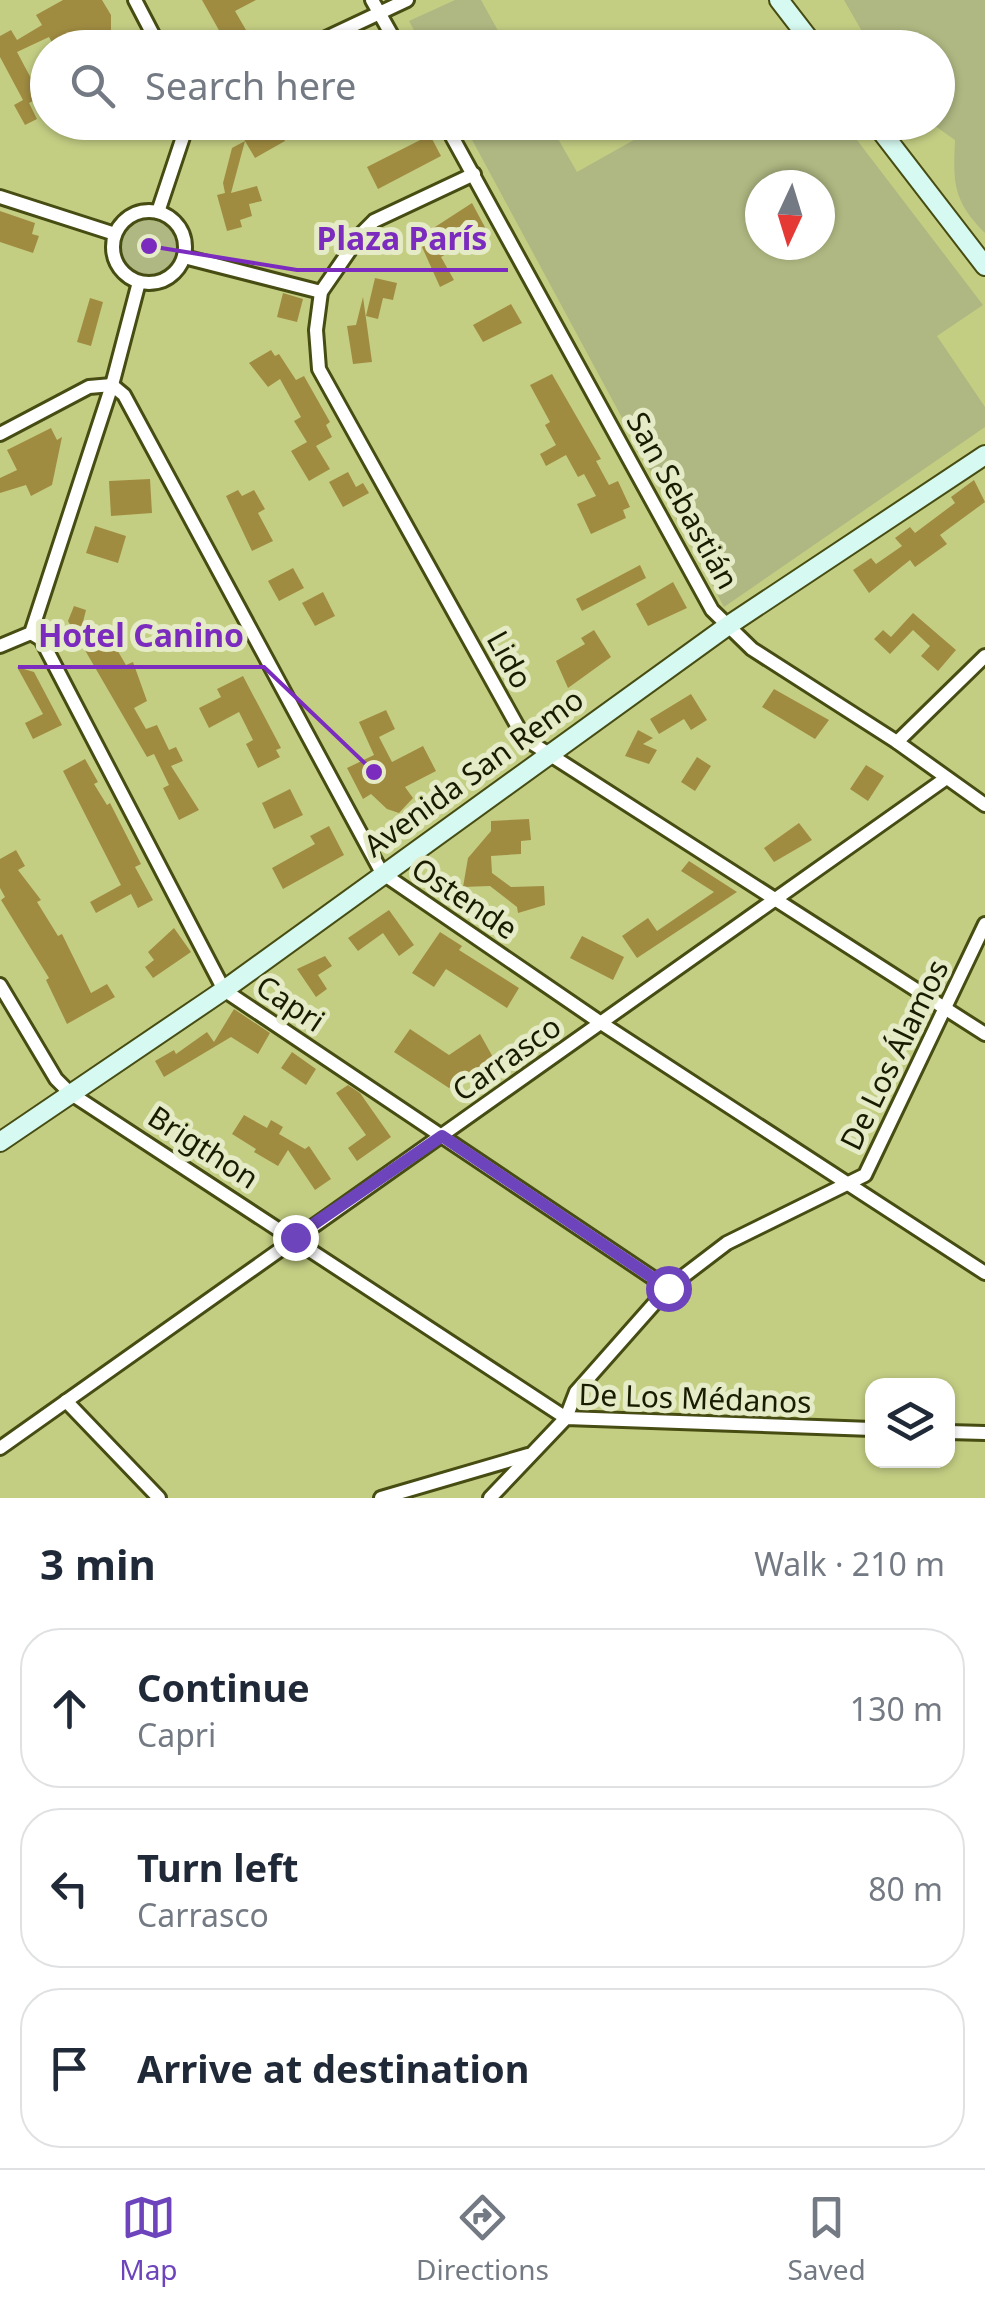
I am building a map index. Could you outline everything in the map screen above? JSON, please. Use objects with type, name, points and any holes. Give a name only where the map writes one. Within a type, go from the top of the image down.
[{"type":"street","points":[[135,0],[151,30]]},
{"type":"street","points":[[372,0],[388,30]]},
{"type":"street","points":[[344,30],[407,0]]},
{"type":"street","points":[[780,0],[802,30]]},
{"type":"street","points":[[158,212],[182,140]]},
{"type":"street","name":"San Sebastián","points":[[454,140],[712,610],[752,650],[897,742],[985,805]]},
{"type":"street","points":[[888,140],[985,266]]},
{"type":"street","points":[[184,256],[321,292],[374,221],[474,174]]},
{"type":"street","points":[[0,196],[114,234]]},
{"type":"street","points":[[158,212],[177,224],[183,234],[184,256],[180,267],[162,281],[139,282],[120,269],[112,246],[114,234],[127,217],[158,212]]},
{"type":"street","points":[[0,646],[30,633],[112,385],[139,282]]},
{"type":"street","name":"Lido","points":[[321,292],[316,330],[319,369],[524,738],[985,1034]]},
{"type":"street","points":[[0,434],[89,387],[112,385]]},
{"type":"street","name":"Ostende","points":[[112,385],[124,395],[382,873],[601,1023],[985,1273]]},
{"type":"street","name":"Avenida San Remo","points":[[0,1142],[224,990],[548,752],[726,627],[985,455]]},
{"type":"street","name":"Capri","points":[[30,633],[41,639],[224,990],[668,1288]]},
{"type":"street","points":[[897,742],[985,656]]},
{"type":"street","name":"Carrasco","points":[[0,1448],[945,780]]},
{"type":"street","name":"De Los Álamos","points":[[566,1418],[576,1392],[668,1288],[727,1243],[865,1175],[985,924]]},
{"type":"street","name":"Brigthon","points":[[0,985],[56,1079],[70,1093],[566,1418]]},
{"type":"street","points":[[66,1401],[159,1498]]},
{"type":"street","name":"De Los Médanos","points":[[490,1498],[566,1418],[865,1429]]},
{"type":"street","points":[[955,1432],[985,1433]]},
{"type":"street","points":[[381,1498],[412,1493],[530,1454]]},
{"type":"street","points":[[506,1498],[508,1478]]},
{"type":"green space","points":[[455,0],[481,0],[498,30],[414,30],[409,21]]},
{"type":"green space","points":[[844,0],[985,0],[985,233],[957,191],[955,30],[861,30]]},
{"type":"green space","points":[[472,140],[559,140],[577,172],[634,140],[857,140],[983,305],[937,336],[985,407],[985,427],[724,607]]},
{"type":"green space","points":[[149,215],[171,224],[180,246],[171,268],[149,277],[127,268],[118,246],[127,224]]},
{"type":"building","points":[[63,0],[102,0],[111,15],[111,30],[34,30],[42,25],[36,15]]},
{"type":"building","points":[[202,0],[256,0],[235,11],[246,30],[219,30]]},
{"type":"building","points":[[11,30],[17,40],[30,32],[30,46],[17,52],[30,76],[30,122],[25,125],[14,105],[23,100],[0,57],[0,36]]},
{"type":"building","points":[[245,140],[284,140],[285,141],[255,158]]},
{"type":"building","points":[[420,140],[433,140],[441,156],[378,189],[367,167]]},
{"type":"building","points":[[245,141],[231,193],[257,186],[262,201],[249,204],[252,216],[240,220],[242,227],[227,231],[217,195],[225,193],[223,183],[232,148]]},
{"type":"building","points":[[472,203],[487,231],[441,257],[454,280],[440,287],[418,238]]},
{"type":"building","points":[[0,211],[35,223],[32,234],[39,236],[33,253],[0,242]]},
{"type":"building","points":[[375,278],[397,283],[393,300],[383,298],[378,319],[366,316]]},
{"type":"building","points":[[283,293],[303,299],[297,322],[277,317]]},
{"type":"building","points":[[363,297],[372,362],[353,364],[347,326],[356,325]]},
{"type":"building","points":[[90,298],[103,302],[91,346],[77,342]]},
{"type":"building","points":[[511,304],[522,323],[483,342],[473,325]]},
{"type":"building","points":[[271,350],[275,356],[279,354],[296,380],[304,376],[330,422],[326,425],[332,437],[316,446],[330,469],[309,481],[291,451],[307,442],[294,421],[301,417],[280,379],[268,387],[249,363]]},
{"type":"building","points":[[552,374],[601,459],[596,461],[609,485],[618,481],[630,507],[623,510],[626,518],[591,534],[577,504],[596,496],[584,474],[578,477],[566,455],[546,466],[540,454],[556,445],[545,425],[550,422],[530,385]]},
{"type":"building","points":[[51,428],[57,440],[62,437],[52,485],[31,496],[26,485],[0,493],[0,478],[17,470],[7,450]]},
{"type":"building","points":[[348,472],[356,487],[363,483],[369,493],[343,507],[329,482]]},
{"type":"building","points":[[150,479],[152,513],[111,516],[109,481]]},
{"type":"building","points":[[974,480],[985,502],[940,535],[947,544],[915,567],[910,560],[869,593],[853,570],[871,558],[876,564],[902,546],[895,538],[910,527],[915,533],[955,503],[951,497]]},
{"type":"building","points":[[238,490],[242,496],[254,490],[265,509],[258,513],[273,541],[252,551],[226,496]]},
{"type":"building","points":[[95,526],[126,536],[118,563],[86,553]]},
{"type":"building","points":[[640,565],[646,578],[582,611],[576,599]]},
{"type":"building","points":[[293,568],[304,588],[279,601],[268,581]]},
{"type":"building","points":[[673,582],[687,608],[648,626],[636,604]]},
{"type":"building","points":[[323,592],[335,616],[315,626],[302,603]]},
{"type":"building","points":[[74,606],[86,610],[83,622],[96,643],[109,636],[126,665],[133,662],[147,701],[134,708],[146,729],[157,725],[169,750],[176,747],[183,761],[171,766],[199,810],[179,820],[163,788],[169,785],[154,754],[147,757],[68,621]]},
{"type":"building","points":[[913,613],[956,650],[938,671],[921,656],[930,646],[913,630],[890,654],[874,639],[883,630],[891,637]]},
{"type":"building","points":[[594,630],[611,657],[568,688],[556,661],[585,644],[581,638]]},
{"type":"building","points":[[17,667],[34,672],[62,725],[33,739],[25,723],[43,714]]},
{"type":"building","points":[[243,676],[281,748],[276,750],[280,757],[258,768],[246,744],[253,740],[239,712],[209,728],[199,708],[221,697],[217,689]]},
{"type":"building","points":[[774,689],[829,720],[815,739],[762,707]]},
{"type":"building","points":[[691,694],[707,720],[691,730],[684,719],[659,734],[650,719]]},
{"type":"building","points":[[386,710],[395,729],[379,737],[392,762],[423,746],[436,771],[405,787],[413,798],[399,813],[387,809],[371,794],[363,799],[347,768],[374,755],[359,722]]},
{"type":"building","points":[[638,730],[653,738],[643,744],[657,750],[649,764],[625,756]]},
{"type":"building","points":[[697,757],[711,766],[695,791],[681,782]]},
{"type":"building","points":[[85,759],[98,782],[94,784],[107,805],[110,803],[141,864],[135,867],[153,900],[138,908],[131,894],[96,913],[90,902],[121,885],[63,771]]},
{"type":"building","points":[[866,765],[884,776],[868,801],[850,789]]},
{"type":"building","points":[[290,789],[303,815],[274,829],[262,803]]},
{"type":"building","points":[[529,819],[531,840],[521,841],[521,854],[491,856],[492,873],[511,887],[544,886],[545,905],[518,913],[517,907],[490,886],[463,887],[468,858],[491,831],[491,821]]},
{"type":"building","points":[[799,823],[812,840],[774,862],[764,848]]},
{"type":"building","points":[[329,826],[344,855],[283,889],[272,868],[315,844],[310,836]]},
{"type":"building","points":[[16,850],[25,866],[18,870],[41,900],[37,902],[58,936],[62,934],[91,993],[107,984],[115,997],[67,1024],[46,980],[49,978],[1,900],[5,897],[0,888],[0,859]]},
{"type":"building","points":[[689,861],[737,892],[637,958],[622,936],[648,918],[657,931],[714,892],[681,871]]},
{"type":"building","points":[[389,910],[414,945],[399,956],[383,933],[358,951],[348,938]]},
{"type":"building","points":[[174,928],[191,952],[153,978],[145,967],[154,960],[148,952]]},
{"type":"building","points":[[440,932],[462,946],[459,950],[519,988],[507,1008],[446,969],[434,987],[412,973]]},
{"type":"building","points":[[582,936],[624,957],[613,980],[570,958]]},
{"type":"building","points":[[325,956],[332,966],[318,975],[327,989],[316,997],[297,969]]},
{"type":"building","points":[[234,1009],[270,1033],[258,1054],[231,1037],[164,1077],[155,1061],[174,1050],[176,1054],[207,1032],[214,1042]]},
{"type":"building","points":[[410,1029],[449,1055],[480,1034],[494,1059],[449,1088],[394,1052]]},
{"type":"building","points":[[292,1052],[316,1069],[306,1085],[281,1068]]},
{"type":"building","points":[[348,1085],[360,1093],[391,1137],[357,1161],[348,1148],[366,1135],[336,1093]]},
{"type":"building","points":[[244,1115],[267,1128],[271,1120],[283,1127],[279,1134],[305,1149],[309,1146],[331,1179],[315,1190],[288,1150],[278,1166],[254,1152],[256,1149],[232,1134]]},
{"type":"place","name":"Plaza París","points":[[149,246]]},
{"type":"place","name":"Hotel Canino","points":[[374,772]]},
{"type":"route","points":[[295,1237],[442,1136],[668,1288]]}]
